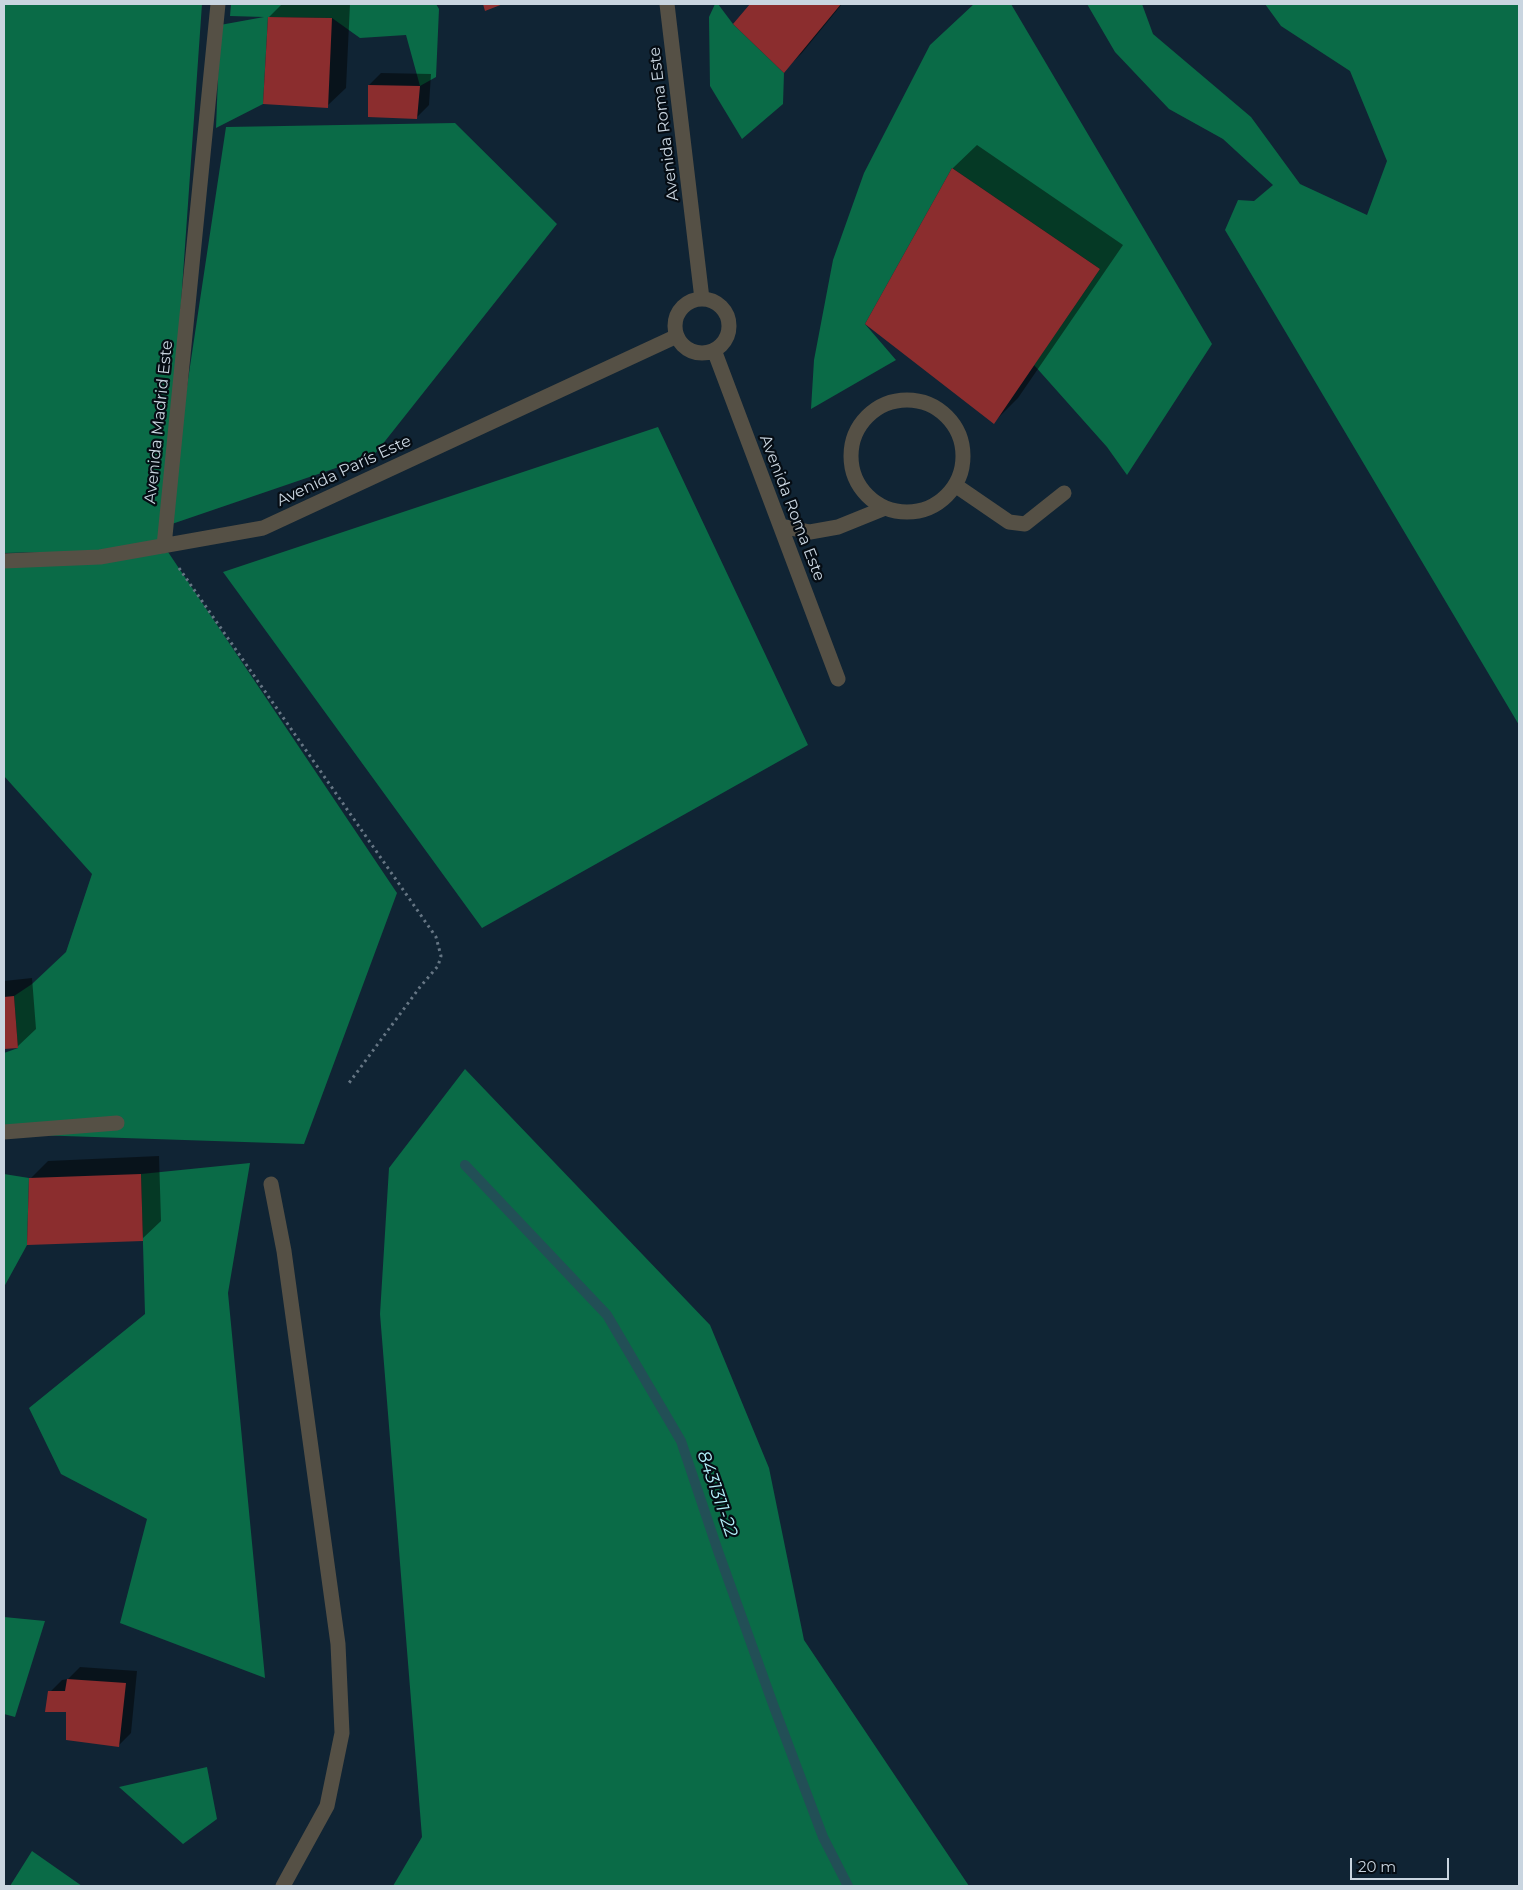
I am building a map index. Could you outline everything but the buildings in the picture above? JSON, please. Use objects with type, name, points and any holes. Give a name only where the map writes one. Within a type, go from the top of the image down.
[{"type":"street","name":"Avenida Madrid Este","points":[[164,546],[218,24],[218,4]]},
{"type":"street","name":"Avenida Roma Este","points":[[667,4],[702,299]]},
{"type":"street","points":[[702,299],[719,305],[725,312],[729,329],[726,338],[714,350],[705,353],[688,349],[677,336],[675,328],[680,311],[686,304],[702,299]]},
{"type":"street","name":"Avenida París Este","points":[[4,561],[100,557],[263,528],[677,336]]},
{"type":"street","name":"Avenida Roma Este","points":[[714,350],[838,678]]},
{"type":"street","points":[[897,401],[913,401],[929,405],[942,413],[953,425],[960,439],[963,454],[961,470],[955,485],[945,497],[932,506],[916,511],[900,512],[885,508],[871,500],[860,488],[853,474],[852,442],[859,428],[869,415],[882,406],[897,401]]},
{"type":"street","points":[[955,485],[1009,522],[1025,524],[1064,493]]},
{"type":"street","points":[[780,526],[810,532],[838,528],[885,508]]},
{"type":"street","points":[[4,1132],[118,1122]]},
{"type":"street","points":[[271,1184],[284,1251],[338,1644],[342,1733],[327,1806],[283,1886]]},
{"type":"path","points":[[164,546],[436,937],[441,956],[438,966],[420,987],[349,1083]]},
{"type":"green space","points":[[4,4],[202,4],[164,546],[397,893],[304,1144],[4,1134],[4,1053],[18,1048],[14,996],[32,984],[66,952],[92,874],[4,776],[4,554],[41,552],[4,553]]},
{"type":"green space","points":[[231,4],[436,4],[439,9],[436,77],[420,86],[406,35],[360,38],[332,18],[268,17],[263,104],[216,128],[220,25],[264,17],[230,16]]},
{"type":"green space","points":[[715,4],[718,4],[733,24],[784,73],[783,104],[742,139],[710,86],[709,17]]},
{"type":"green space","points":[[974,4],[1011,4],[1212,344],[1127,475],[1107,447],[1034,365],[1100,269],[952,168],[865,324],[896,360],[811,409],[814,360],[833,260],[864,173],[930,45]]},
{"type":"green space","points":[[1087,4],[1142,4],[1153,34],[1251,117],[1300,184],[1367,215],[1387,161],[1350,71],[1281,26],[1265,4],[1519,4],[1519,725],[1225,230],[1238,200],[1254,201],[1273,185],[1223,139],[1169,109],[1115,52]]},
{"type":"green space","points":[[455,123],[557,224],[374,455],[166,526],[226,127]]},
{"type":"green space","points":[[658,427],[808,745],[482,928],[223,572]]},
{"type":"green space","points":[[465,1069],[710,1325],[769,1468],[804,1640],[969,1886],[393,1886],[422,1837],[380,1314],[389,1168]]},
{"type":"green space","points":[[250,1163],[228,1293],[265,1678],[120,1623],[147,1519],[61,1474],[29,1408],[145,1314],[141,1174]]},
{"type":"green space","points":[[4,1174],[29,1178],[27,1245],[4,1287]]},
{"type":"green space","points":[[4,1617],[45,1621],[15,1717],[4,1714]]},
{"type":"green space","points":[[207,1767],[217,1819],[183,1844],[119,1787]]},
{"type":"green space","points":[[32,1851],[82,1886],[10,1886]]},
{"type":"waterway","name":"8431311-22","points":[[465,1165],[607,1315],[681,1441],[774,1707],[823,1837],[848,1886]]}]
